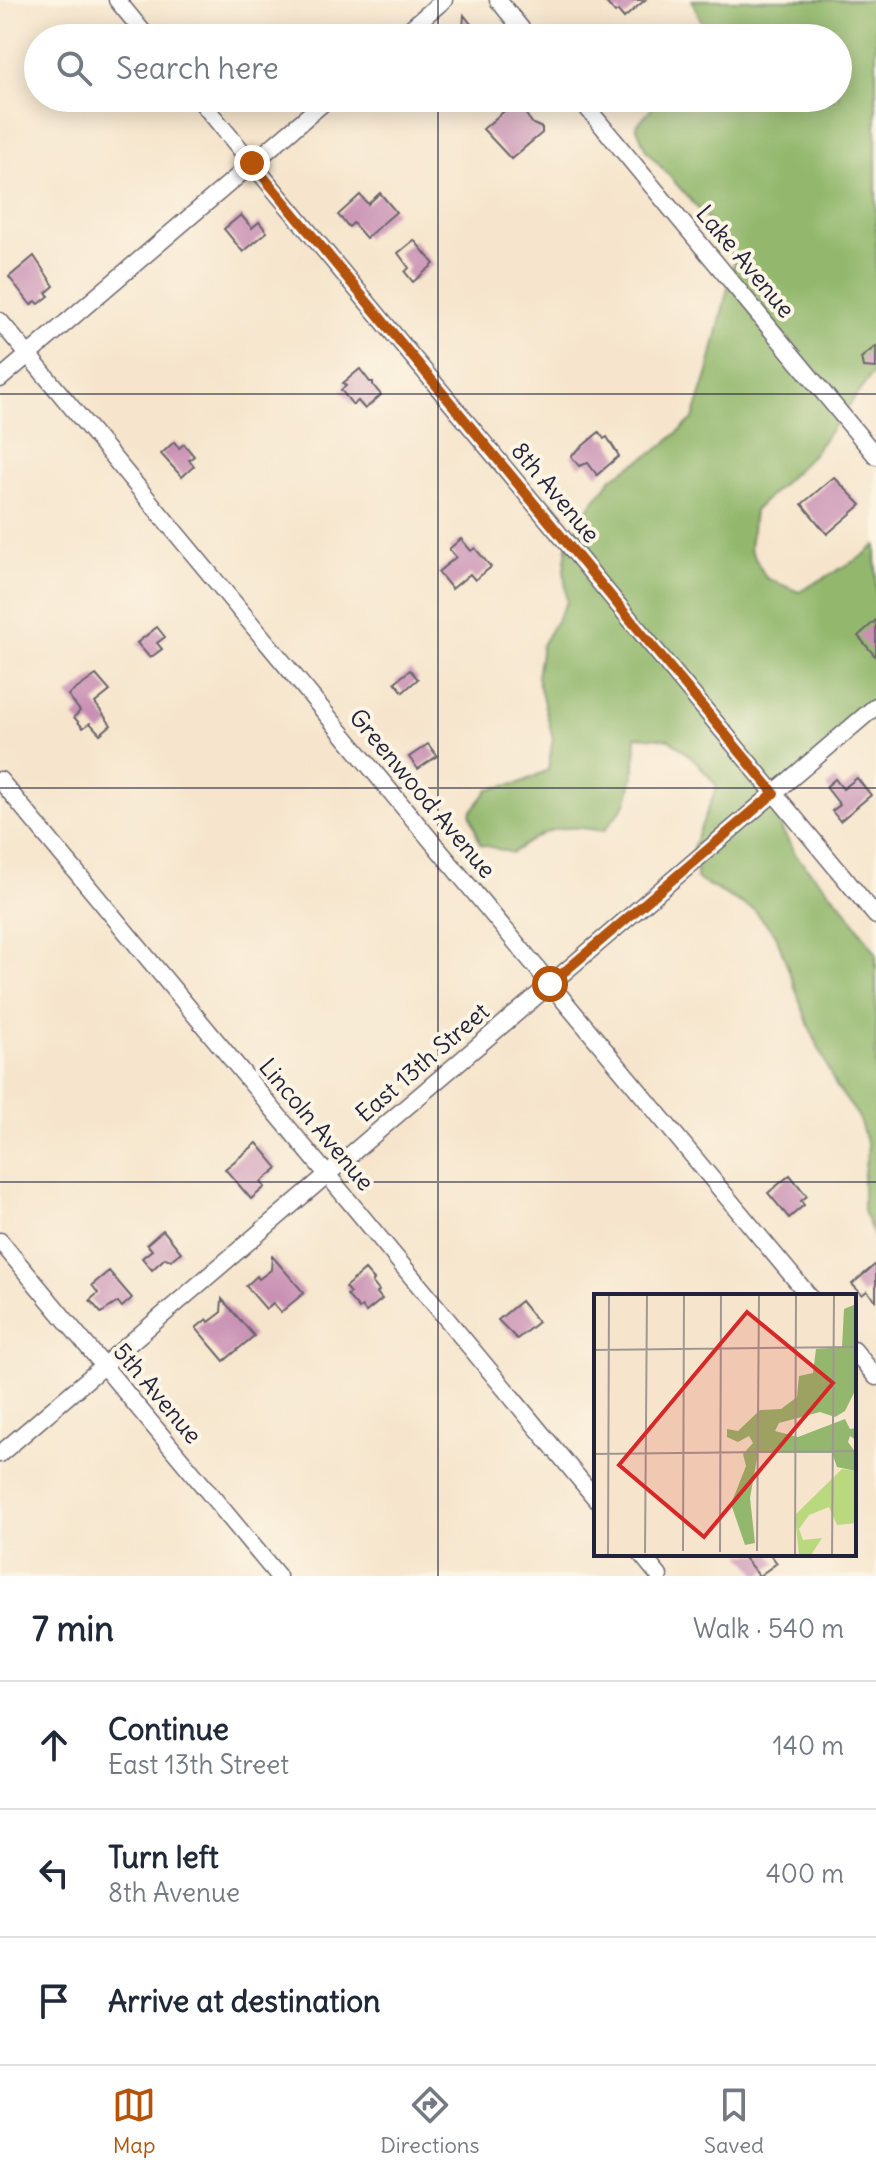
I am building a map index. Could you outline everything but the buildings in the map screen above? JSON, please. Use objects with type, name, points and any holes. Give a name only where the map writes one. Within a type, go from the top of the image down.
[{"type":"street","points":[[117,0],[137,24]]},
{"type":"street","points":[[416,24],[444,0]]},
{"type":"street","points":[[498,0],[518,24]]},
{"type":"street","name":"8th Avenue","points":[[210,112],[876,916]]},
{"type":"street","points":[[0,379],[312,112]]},
{"type":"street","name":"Lake Avenue","points":[[591,112],[876,456]]},
{"type":"street","name":"Greenwood Avenue","points":[[0,321],[807,1294]]},
{"type":"street","name":"East 13th Street","points":[[0,1454],[876,706]]},
{"type":"street","name":"Lincoln Avenue","points":[[0,780],[594,1497]]},
{"type":"street","name":"5th Avenue","points":[[0,1241],[278,1576]]},
{"type":"street","points":[[856,1352],[876,1377]]},
{"type":"street","points":[[643,1556],[659,1576]]},
{"type":"green space","points":[[692,0],[876,0],[876,369],[812,455],[754,511],[750,549],[766,578],[799,592],[861,557],[876,545],[876,710],[776,800],[782,830],[797,857],[843,906],[876,953],[876,1241],[863,1211],[863,1179],[868,1147],[858,1116],[836,1086],[809,1026],[776,935],[754,910],[697,879],[693,847],[717,786],[696,761],[669,739],[636,736],[635,768],[627,802],[604,831],[575,828],[555,830],[512,853],[480,844],[470,813],[489,789],[520,783],[548,770],[553,738],[537,677],[542,645],[567,602],[564,569],[567,547],[583,515],[613,477],[660,448],[693,419],[708,372],[734,262],[720,233],[646,150],[636,126],[648,112],[852,112],[852,24],[703,24]]},
{"type":"route","points":[[252,163],[774,793],[550,984]]}]
